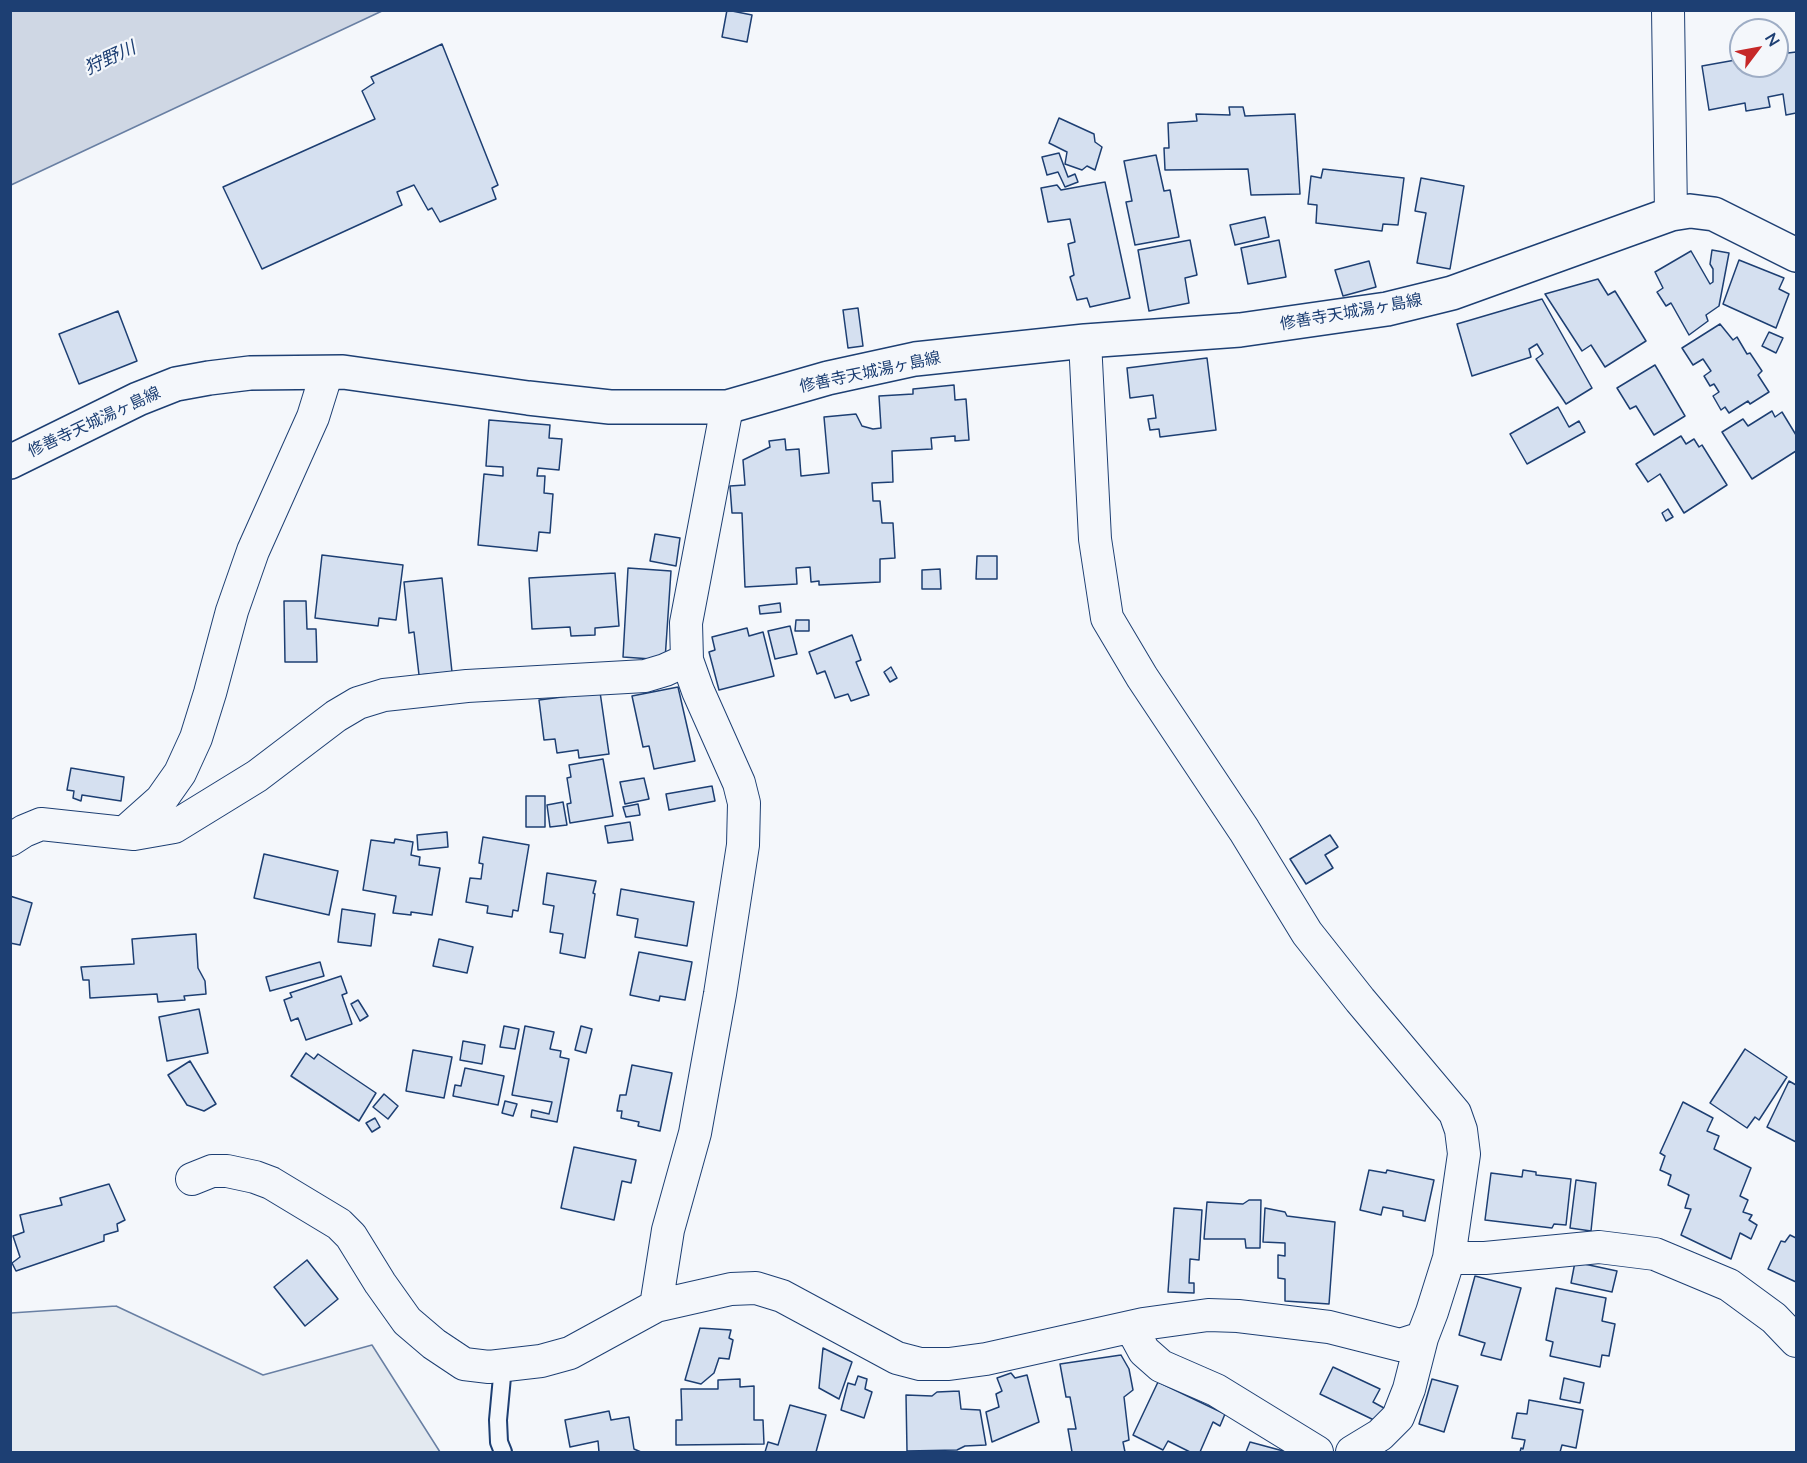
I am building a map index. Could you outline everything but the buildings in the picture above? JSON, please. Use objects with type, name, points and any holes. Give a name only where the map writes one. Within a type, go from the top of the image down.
[{"type":"main road","name":"修善寺天城湯ヶ島線","points":[[10,462],[138,399],[176,384],[250,373],[343,372],[528,398],[610,406],[727,407],[828,378],[915,359],[1085,341],[1240,330],[1387,309],[1452,293],[1671,214],[1690,211],[1714,214],[1797,255]]},
{"type":"street","points":[[1668,10],[1671,214]]},
{"type":"street","points":[[1085,341],[1095,539],[1107,618],[1142,677],[1244,830],[1307,933],[1455,1113],[1461,1130],[1464,1154],[1449,1258],[1422,1338],[1409,1389],[1398,1417],[1380,1435],[1352,1452]]},
{"type":"street","points":[[124,833],[161,800],[180,773],[196,738],[232,611],[262,529],[313,417],[327,372]]},
{"type":"street","points":[[656,1306],[668,1230],[695,1133],[720,994],[743,845],[744,803],[739,783],[698,691],[687,660],[686,623],[727,407]]},
{"type":"street","points":[[10,840],[41,824],[134,834],[174,827],[256,776],[336,716],[358,703],[375,698],[467,686],[645,676],[687,660]]},
{"type":"street","points":[[192,1179],[212,1171],[227,1170],[271,1183],[339,1224],[351,1236],[407,1321],[434,1344],[464,1364],[503,1366],[541,1361],[570,1353],[656,1306],[731,1289],[756,1288],[782,1296],[897,1358],[920,1364],[949,1365],[986,1359],[1131,1327],[1208,1315],[1238,1316],[1329,1327],[1400,1345],[1422,1338]]},
{"type":"street","points":[[1449,1258],[1485,1258],[1599,1247],[1655,1254],[1729,1285],[1774,1318],[1797,1341]]},
{"type":"street","points":[[1131,1327],[1144,1351],[1161,1366],[1216,1390],[1317,1452]]},
{"type":"lane","points":[[503,1366],[498,1420],[499,1442],[503,1452]]},
{"type":"shaded area","points":[[116,1306],[263,1375],[372,1345],[440,1452],[11,1452],[11,1313]]},
{"type":"water","name":"狩野川","points":[[11,10],[382,10],[382,11],[11,185]]}]
